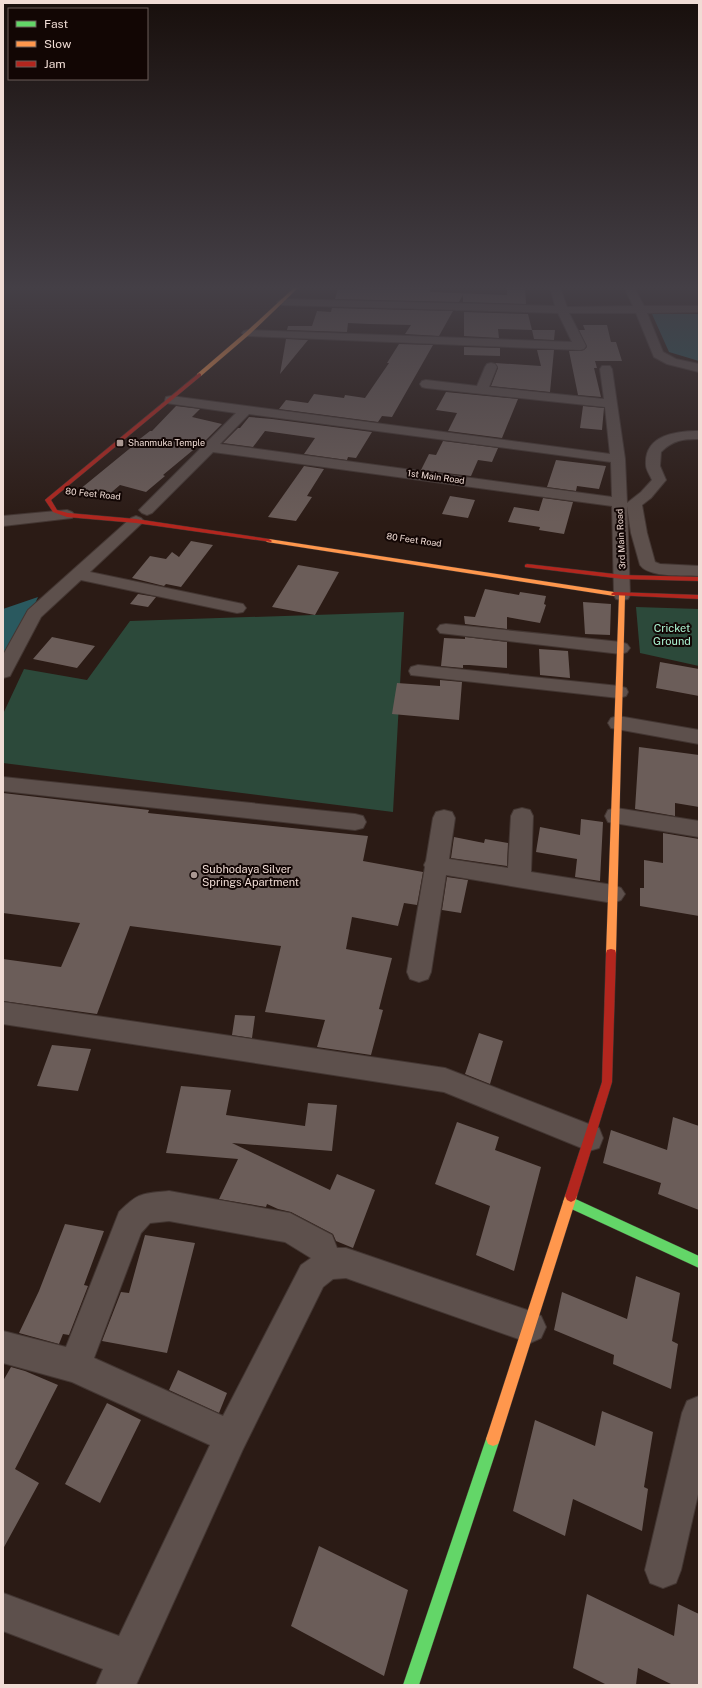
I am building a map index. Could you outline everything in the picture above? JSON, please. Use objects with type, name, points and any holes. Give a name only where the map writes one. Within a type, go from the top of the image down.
[{"type":"street","points":[[48,500],[171,400],[210,366]]},
{"type":"street","points":[[481,390],[491,366]]},
{"type":"street","points":[[606,369],[618,459],[619,502]]},
{"type":"street","points":[[426,384],[611,404]]},
{"type":"street","points":[[171,400],[618,459]]},
{"type":"street","points":[[3,672],[34,614],[144,513],[246,410]]},
{"type":"street","points":[[699,435],[680,435],[664,441],[654,452],[653,466],[659,480],[646,495],[634,503],[638,533],[648,565],[657,569],[699,571]]},
{"type":"street","name":"1st Main Road","points":[[210,447],[619,502]]},
{"type":"street","name":"80 Feet Road","points":[[48,500],[62,500]]},
{"type":"street","name":"80 Feet Road","points":[[48,500],[55,511],[67,515],[144,513],[622,595],[699,597]]},
{"type":"street","name":"3rd Main Road","points":[[619,502],[623,577],[622,595]]},
{"type":"street","points":[[3,521],[67,515]]},
{"type":"street","points":[[517,565],[623,577],[699,580]]},
{"type":"street","points":[[77,574],[237,608]]},
{"type":"street","points":[[411,1685],[530,1327],[607,1082],[622,595]]},
{"type":"street","points":[[446,629],[621,648]]},
{"type":"street","points":[[418,671],[620,692]]},
{"type":"street","points":[[618,723],[699,737]]},
{"type":"street","points":[[3,784],[355,822]]},
{"type":"street","points":[[519,879],[522,816]]},
{"type":"street","points":[[616,816],[699,829]]},
{"type":"street","points":[[419,972],[444,818]]},
{"type":"street","points":[[436,865],[613,894]]},
{"type":"street","points":[[3,1013],[445,1080],[589,1138]]},
{"type":"street","points":[[569,1202],[699,1262]]},
{"type":"street","points":[[75,1366],[130,1223],[144,1209],[170,1206],[290,1228],[321,1246],[328,1264]]},
{"type":"street","points":[[3,1612],[122,1672],[231,1438],[312,1276],[328,1264],[346,1263],[530,1327]]},
{"type":"street","points":[[3,1347],[75,1366],[231,1438]]},
{"type":"street","points":[[663,1570],[699,1413]]},
{"type":"green space","name":"Cricket Ground","points":[[636,607],[699,609],[699,666],[640,653]]},
{"type":"green space","points":[[404,612],[393,812],[3,763],[3,714],[24,669],[87,680],[130,621]]},
{"type":"water","points":[[38,597],[12,655],[3,669],[3,609]]},
{"type":"building","points":[[281,366],[287,366],[280,374]]},
{"type":"building","points":[[387,366],[421,366],[392,417],[382,416],[378,422],[279,409],[286,400],[308,403],[314,394],[344,398],[345,395],[365,398]]},
{"type":"building","points":[[497,366],[552,366],[550,392],[491,386],[498,368]]},
{"type":"building","points":[[572,366],[596,366],[597,368],[594,368],[601,397],[578,395]]},
{"type":"building","points":[[446,392],[518,399],[502,438],[448,431],[457,413],[436,410]]},
{"type":"building","points":[[176,406],[200,409],[192,417],[222,424],[205,441],[163,475],[165,476],[146,492],[120,485],[106,497],[79,490],[134,445],[132,445],[152,431]]},
{"type":"building","points":[[583,406],[604,408],[602,430],[580,428]]},
{"type":"building","points":[[249,417],[372,432],[356,458],[348,457],[347,460],[304,454],[315,438],[265,431],[253,447],[223,443],[238,428],[240,428]]},
{"type":"building","points":[[443,441],[498,448],[492,462],[478,460],[471,476],[421,470],[429,454],[436,455]]},
{"type":"building","points":[[556,460],[606,466],[599,489],[577,486],[576,491],[547,487]]},
{"type":"building","points":[[304,466],[324,469],[307,496],[312,497],[296,521],[268,517]]},
{"type":"building","points":[[450,496],[475,500],[468,518],[442,514]]},
{"type":"building","points":[[543,498],[573,502],[564,534],[539,530],[540,527],[508,522],[514,507],[539,511]]},
{"type":"building","points":[[191,541],[213,545],[181,587],[166,584],[164,586],[132,578],[150,556],[166,559],[172,552],[179,557]]},
{"type":"building","points":[[298,565],[339,572],[315,615],[272,607]]},
{"type":"building","points":[[485,589],[519,595],[520,592],[546,596],[544,604],[546,605],[540,623],[507,617],[507,629],[465,624],[464,616],[475,617]]},
{"type":"building","points":[[138,594],[156,597],[148,607],[130,604]]},
{"type":"building","points":[[583,602],[611,604],[610,635],[585,634]]},
{"type":"building","points":[[52,637],[95,646],[77,668],[33,659]]},
{"type":"building","points":[[465,637],[507,642],[507,668],[469,665],[463,665],[463,668],[441,666],[444,638],[465,639]]},
{"type":"building","points":[[539,649],[568,651],[570,678],[540,675]]},
{"type":"building","points":[[660,662],[699,669],[699,696],[656,688]]},
{"type":"building","points":[[440,680],[462,682],[459,720],[392,714],[397,683],[440,686]]},
{"type":"building","points":[[639,747],[699,755],[699,807],[675,803],[675,816],[635,809]]},
{"type":"building","points":[[3,793],[149,810],[148,813],[368,836],[363,861],[423,872],[417,905],[404,903],[398,926],[352,917],[346,949],[392,958],[379,1009],[383,1010],[371,1055],[317,1047],[325,1020],[265,1012],[281,946],[130,926],[97,1014],[3,1001],[3,959],[61,967],[80,923],[3,913]]},
{"type":"building","points":[[581,819],[603,822],[600,881],[575,877],[577,859],[536,852],[540,827],[580,835]]},
{"type":"building","points":[[663,833],[699,839],[699,916],[640,906],[640,888],[644,888],[644,860],[663,863]]},
{"type":"building","points":[[454,837],[484,843],[485,839],[508,843],[507,866],[451,858]]},
{"type":"building","points":[[447,877],[468,880],[461,913],[442,910]]},
{"type":"building","points":[[235,1015],[255,1016],[252,1038],[232,1035]]},
{"type":"building","points":[[479,1033],[503,1041],[490,1084],[465,1074]]},
{"type":"building","points":[[52,1045],[91,1049],[78,1091],[37,1086]]},
{"type":"building","points":[[181,1086],[231,1090],[226,1115],[305,1126],[308,1103],[337,1105],[332,1151],[232,1143],[330,1190],[337,1174],[375,1190],[353,1248],[336,1241],[333,1234],[291,1212],[278,1209],[267,1204],[266,1207],[219,1199],[238,1159],[166,1153]]},
{"type":"building","points":[[673,1117],[699,1126],[699,1210],[658,1194],[661,1183],[603,1163],[611,1130],[667,1150]]},
{"type":"building","points":[[457,1122],[499,1137],[495,1150],[541,1167],[514,1271],[476,1255],[490,1206],[435,1184]]},
{"type":"building","points":[[65,1224],[104,1231],[84,1285],[88,1286],[69,1335],[63,1334],[59,1344],[19,1333],[39,1291]]},
{"type":"building","points":[[145,1235],[195,1243],[167,1353],[102,1341],[121,1292],[129,1293]]},
{"type":"building","points":[[636,1276],[680,1293],[672,1341],[678,1344],[671,1389],[613,1364],[614,1355],[554,1330],[562,1292],[627,1319]]},
{"type":"building","points":[[11,1367],[25,1371],[58,1385],[15,1469],[39,1483],[3,1549],[3,1381]]},
{"type":"building","points":[[178,1370],[227,1393],[219,1413],[169,1390]]},
{"type":"building","points":[[107,1403],[141,1420],[100,1503],[65,1484]]},
{"type":"building","points":[[602,1411],[653,1432],[644,1487],[648,1489],[642,1531],[573,1499],[565,1536],[513,1511],[535,1420],[595,1446]]},
{"type":"building","points":[[319,1546],[408,1590],[384,1676],[291,1626]]},
{"type":"building","points":[[587,1594],[674,1636],[678,1604],[699,1614],[699,1685],[673,1685],[638,1668],[636,1685],[607,1685],[573,1668]]},
{"type":"traffic: fast","points":[[569,1202],[699,1262]]},
{"type":"traffic: fast","points":[[411,1685],[493,1439]]},
{"type":"traffic: slow","points":[[199,375],[210,366]]},
{"type":"traffic: slow","points":[[269,541],[614,594]]},
{"type":"traffic: slow","points":[[611,953],[622,595]]},
{"type":"traffic: slow","points":[[493,1439],[571,1196]]},
{"type":"traffic: jam","points":[[48,500],[199,375]]},
{"type":"traffic: jam","points":[[48,500],[55,511],[67,515],[136,521],[269,541]]},
{"type":"traffic: jam","points":[[527,566],[623,577],[699,579]]},
{"type":"traffic: jam","points":[[614,594],[699,597]]},
{"type":"traffic: jam","points":[[571,1196],[607,1082],[611,953]]},
{"type":"place","name":"Shanmuka Temple","points":[[120,443]]},
{"type":"place","name":"Subhodaya Silver Springs Apartment","points":[[194,875]]}]
